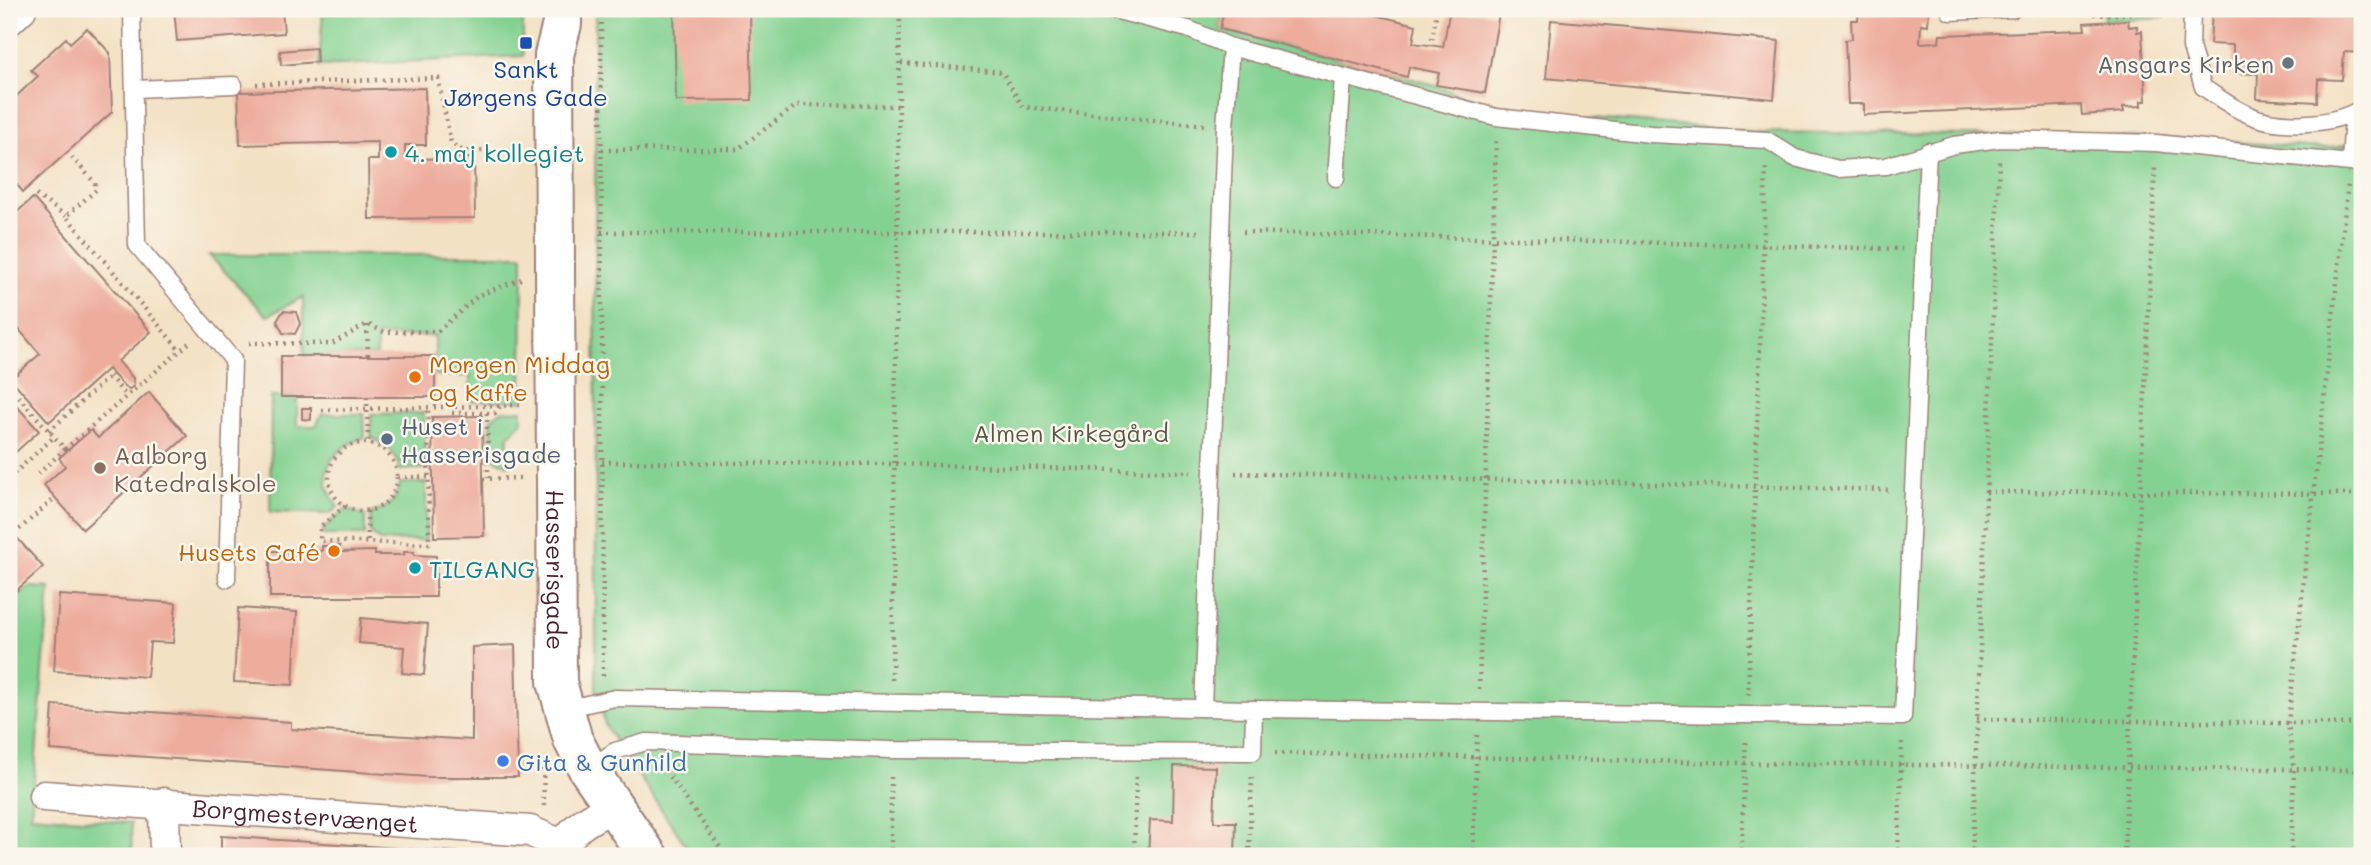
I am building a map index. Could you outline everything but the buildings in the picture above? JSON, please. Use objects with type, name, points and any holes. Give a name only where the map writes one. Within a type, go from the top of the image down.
[{"type":"street","points":[[9,20],[22,9]]},
{"type":"street","name":"Hasserisgade","points":[[562,9],[562,24],[554,55],[557,682],[573,740],[588,769],[648,856]]},
{"type":"street","name":"Borgmestervænget","points":[[44,796],[530,831],[561,851]]},
{"type":"street","points":[[164,803],[165,856]]},
{"type":"street","points":[[561,851],[575,829],[613,807]]},
{"type":"lane","points":[[132,9],[137,245],[233,360],[227,579]]},
{"type":"lane","points":[[1110,9],[1188,29],[1231,47],[1496,117],[1651,134],[1767,140],[1794,158],[1838,169],[1886,166],[1928,151],[2000,139],[2156,143],[2350,163],[2358,111],[2322,121],[2283,123],[2247,115],[2203,87],[2191,47],[2192,9]]},
{"type":"lane","points":[[1951,9],[1950,12],[2013,9]]},
{"type":"lane","points":[[1203,708],[1210,472],[1231,47]]},
{"type":"lane","points":[[1336,178],[1343,77]]},
{"type":"lane","points":[[134,89],[234,85]]},
{"type":"lane","points":[[563,709],[609,699],[1903,717],[1928,151]]},
{"type":"lane","points":[[588,769],[615,751],[646,742],[891,750],[1253,752],[1254,709]]},
{"type":"path","points":[[601,9],[602,462],[609,699]]},
{"type":"path","points":[[892,705],[900,9]]},
{"type":"path","points":[[1431,46],[1437,9]]},
{"type":"path","points":[[2089,9],[2096,15],[2155,12],[2155,9]]},
{"type":"path","points":[[901,63],[1002,72],[1023,107],[1225,127]]},
{"type":"path","points":[[234,85],[438,78],[451,143],[463,151],[556,149]]},
{"type":"path","points":[[602,150],[738,149],[797,105],[900,106]]},
{"type":"path","points":[[1478,713],[1496,117]]},
{"type":"path","points":[[1972,856],[2000,139]]},
{"type":"path","points":[[1741,856],[1767,140]]},
{"type":"path","points":[[2124,856],[2156,143]]},
{"type":"path","points":[[66,216],[96,190],[95,183],[67,152]]},
{"type":"path","points":[[2291,856],[2294,769],[2288,723],[2311,493],[2350,163]]},
{"type":"path","points":[[36,195],[66,216],[179,349],[36,476]]},
{"type":"path","points":[[601,232],[1222,232],[1763,243],[1924,250]]},
{"type":"path","points":[[368,324],[384,332],[438,331],[479,295],[522,279],[556,272]]},
{"type":"path","points":[[213,333],[251,344],[332,344],[368,324]]},
{"type":"path","points":[[368,324],[368,356]]},
{"type":"path","points":[[49,431],[111,375],[126,395]]},
{"type":"path","points":[[9,386],[65,449]]},
{"type":"path","points":[[367,397],[368,443]]},
{"type":"path","points":[[322,410],[422,410],[428,407],[501,405],[495,413],[452,414]]},
{"type":"path","points":[[345,506],[320,527],[320,541],[429,544],[428,407]]},
{"type":"path","points":[[483,478],[488,478],[487,413]]},
{"type":"path","points":[[9,478],[54,437]]},
{"type":"path","points":[[368,443],[386,451],[393,460],[398,477],[393,495],[386,504],[367,511],[345,506],[334,494],[329,483],[334,459],[352,445],[368,443]]},
{"type":"path","points":[[602,462],[895,464],[1913,491]]},
{"type":"path","points":[[398,477],[429,477]]},
{"type":"path","points":[[1986,492],[2362,494]]},
{"type":"path","points":[[14,534],[55,498]]},
{"type":"path","points":[[367,511],[368,543]]},
{"type":"path","points":[[1977,719],[2362,724]]},
{"type":"path","points":[[646,742],[726,856]]},
{"type":"path","points":[[891,750],[891,856]]},
{"type":"path","points":[[1134,856],[1137,750]]},
{"type":"path","points":[[1249,856],[1253,752],[1745,763],[2362,770]]},
{"type":"path","points":[[543,758],[544,809],[561,851]]},
{"type":"path","points":[[1473,856],[1476,758]]},
{"type":"path","points":[[1898,856],[1901,764]]},
{"type":"green space","points":[[323,9],[523,9],[523,56],[319,66]]},
{"type":"green space","name":"Almen Kirkegård","points":[[595,9],[1224,9],[1220,29],[1407,77],[1484,102],[1581,117],[1761,132],[2168,138],[2323,148],[2362,143],[2362,856],[693,856],[613,738],[605,724],[596,688]]},
{"type":"green space","points":[[2103,9],[2164,9],[2164,18],[2104,21]]},
{"type":"green space","points":[[209,255],[523,255],[522,401],[470,401],[470,376],[435,375],[435,336],[377,336],[377,356],[304,356],[303,297],[267,316]]},
{"type":"green space","points":[[271,397],[297,397],[297,426],[316,426],[322,414],[364,414],[365,437],[343,449],[329,464],[327,484],[338,507],[329,514],[270,512]]},
{"type":"green space","points":[[522,410],[522,422],[508,437],[508,465],[492,458],[491,419],[501,411]]},
{"type":"green space","points":[[424,413],[425,468],[399,470],[390,450],[371,437],[371,414]]},
{"type":"green space","points":[[400,483],[426,483],[426,540],[379,541],[370,532],[371,513],[391,503]]},
{"type":"green space","points":[[346,509],[365,516],[365,535],[324,535],[323,529]]},
{"type":"green space","points":[[29,587],[50,588],[31,815],[131,823],[132,856],[9,856],[9,606]]},
{"type":"place","name":"Sankt Jørgens Gade","points":[[526,43]]},
{"type":"place","name":"Ansgars Kirken","points":[[2288,63]]},
{"type":"place","name":"4. maj kollegiet","points":[[391,152]]},
{"type":"place","name":"Morgen Middag og Kaffe","points":[[415,377]]},
{"type":"place","name":"Huset i Hasserisgade","points":[[387,439]]},
{"type":"place","name":"Aalborg Katedralskole","points":[[100,468]]},
{"type":"place","name":"Husets Café","points":[[334,551]]},
{"type":"place","name":"TILGANG","points":[[415,568]]},
{"type":"place","name":"Gita & Gunhild","points":[[503,761]]}]
